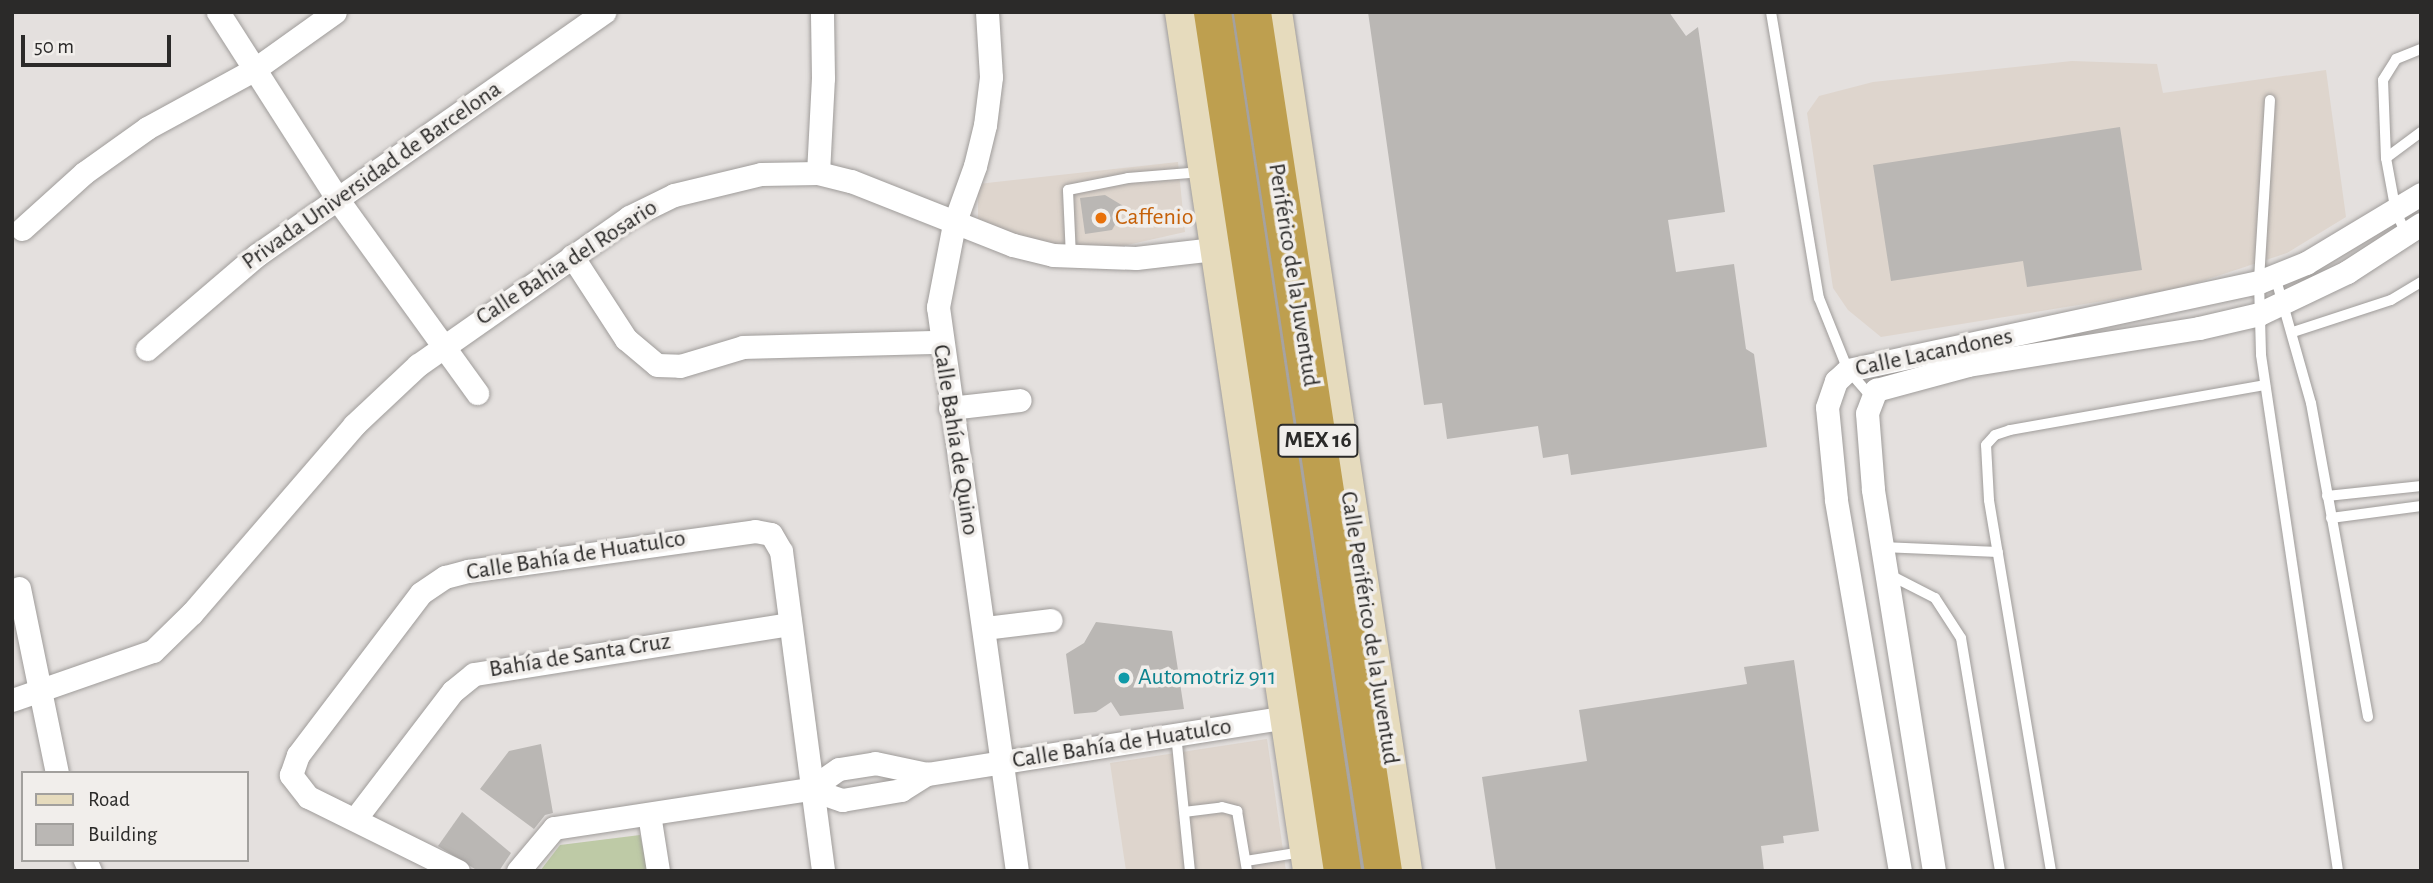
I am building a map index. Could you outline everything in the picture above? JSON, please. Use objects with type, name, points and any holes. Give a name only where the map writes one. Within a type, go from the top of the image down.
[{"type":"highway","name":"Periférico de la Juventud","points":[[1212,12],[1233,247],[1301,715],[1342,871]]},
{"type":"highway","name":"Periférico de la Juventud","points":[[1252,12],[1383,871]]},
{"type":"main road","points":[[1181,12],[1205,172],[1233,247]]},
{"type":"main road","name":"Calle Periférico de la Juventud","points":[[1276,12],[1406,871]]},
{"type":"main road","points":[[1301,715],[1308,861]]},
{"type":"street","points":[[218,12],[338,200],[440,346],[477,393]]},
{"type":"street","points":[[22,229],[84,173],[147,128],[255,69],[335,12]]},
{"type":"street","name":"Privada Universidad de Barcelona","points":[[147,349],[211,289],[604,12]]},
{"type":"street","points":[[817,173],[822,12]]},
{"type":"street","name":"Calle Bahía de Quino","points":[[987,12],[991,77],[985,125],[975,166],[954,224],[938,307],[940,342],[985,628],[1000,763],[1017,871]]},
{"type":"street","name":"Calle Bahia del Rosario","points":[[12,700],[129,662],[169,638],[354,425],[440,346],[629,217],[674,195],[761,174],[817,173],[851,181],[954,224],[1013,245],[1071,257],[1136,258],[1233,247]]},
{"type":"street","name":"Calle Lacandones","points":[[1900,871],[1836,499],[1827,407],[1829,392],[1848,370],[2267,279],[2396,212],[2421,194]]},
{"type":"street","name":"Calle Lacandones","points":[[1934,871],[1867,440],[1871,396],[1884,385],[1968,365],[2199,328],[2259,314],[2347,272],[2413,229]]},
{"type":"street","points":[[572,256],[626,339],[657,365],[680,366],[743,347],[940,342]]},
{"type":"street","points":[[950,408],[1020,400]]},
{"type":"street","name":"Calle Bahía de Huatulco","points":[[458,871],[299,791],[291,775],[292,765],[421,593],[445,577],[765,531],[771,534],[780,551],[810,789]]},
{"type":"street","points":[[19,588],[38,692],[57,771]]},
{"type":"street","points":[[1857,614],[1893,609]]},
{"type":"street","points":[[985,628],[1051,620]]},
{"type":"street","name":"Bahía de Santa Cruz","points":[[355,819],[453,691],[474,674],[790,624]]},
{"type":"street","points":[[1875,719],[1909,711]]},
{"type":"street","name":"Calle Bahía de Huatulco","points":[[518,871],[554,828],[810,789],[839,769],[875,763],[927,774],[1301,715]]},
{"type":"street","name":"Calle Bahía de Huatulco","points":[[810,789],[842,800],[901,790],[927,774]]},
{"type":"street","points":[[810,789],[823,871]]},
{"type":"street","points":[[649,814],[658,871]]},
{"type":"lane","points":[[1771,12],[1819,298],[1848,370],[1871,396]]},
{"type":"lane","points":[[2413,229],[2396,212],[2386,158],[2385,72],[2396,59],[2421,49]]},
{"type":"lane","points":[[2270,100],[2267,279],[2259,314],[2265,385],[2339,871]]},
{"type":"lane","points":[[2386,158],[2421,132]]},
{"type":"lane","points":[[1071,257],[1068,190],[1128,178],[1205,172]]},
{"type":"lane","points":[[2267,279],[2284,304],[2293,332],[2368,717]]},
{"type":"lane","points":[[2293,332],[2391,300],[2421,282]]},
{"type":"lane","points":[[2051,871],[1984,461],[1986,445],[1995,435],[2265,385]]},
{"type":"lane","points":[[2327,496],[2421,485]]},
{"type":"lane","points":[[2331,518],[2421,506]]},
{"type":"lane","points":[[1882,547],[1998,552]]},
{"type":"lane","points":[[1888,574],[1935,598],[1946,609],[1961,638],[2000,871]]},
{"type":"lane","points":[[1176,734],[1190,871]]},
{"type":"lane","points":[[1184,812],[1232,807],[1239,815],[1247,866],[1308,861]]},
{"type":"shaded area","points":[[2072,61],[2157,64],[2163,93],[2326,70],[2346,217],[2287,253],[2178,289],[1881,337],[1848,310],[1833,288],[1807,113],[1819,96],[1873,82]]},
{"type":"shaded area","points":[[1178,162],[1185,232],[1096,252],[1036,242],[978,222],[978,184]]},
{"type":"shaded area","points":[[1267,739],[1286,871],[1126,871],[1110,763]]},
{"type":"green space","points":[[640,835],[648,871],[540,871],[560,845]]},
{"type":"building","points":[[1368,12],[1669,12],[1686,36],[1698,27],[1725,212],[1668,220],[1676,272],[1734,264],[1746,349],[1754,354],[1767,447],[1571,475],[1568,454],[1543,458],[1538,426],[1447,439],[1442,403],[1424,405]]},
{"type":"building","points":[[2120,127],[2142,270],[2027,287],[2023,261],[1891,281],[1873,165]]},
{"type":"building","name":"Caffenio","points":[[1105,195],[1125,207],[1112,230],[1085,234],[1080,198]]},
{"type":"building","name":"Automotriz 911","points":[[1096,622],[1172,631],[1184,709],[1120,716],[1111,702],[1096,712],[1074,714],[1066,654],[1084,643]]},
{"type":"building","points":[[1794,660],[1819,831],[1783,836],[1784,843],[1761,846],[1764,871],[1496,871],[1482,777],[1587,761],[1579,710],[1747,684],[1744,667]]},
{"type":"building","points":[[541,744],[553,813],[545,815],[534,829],[480,789],[509,751]]},
{"type":"building","points":[[462,812],[511,853],[499,871],[478,871],[438,846]]},
{"type":"place","name":"Caffenio","points":[[1101,218]]},
{"type":"place","name":"Automotriz 911","points":[[1124,678]]}]
